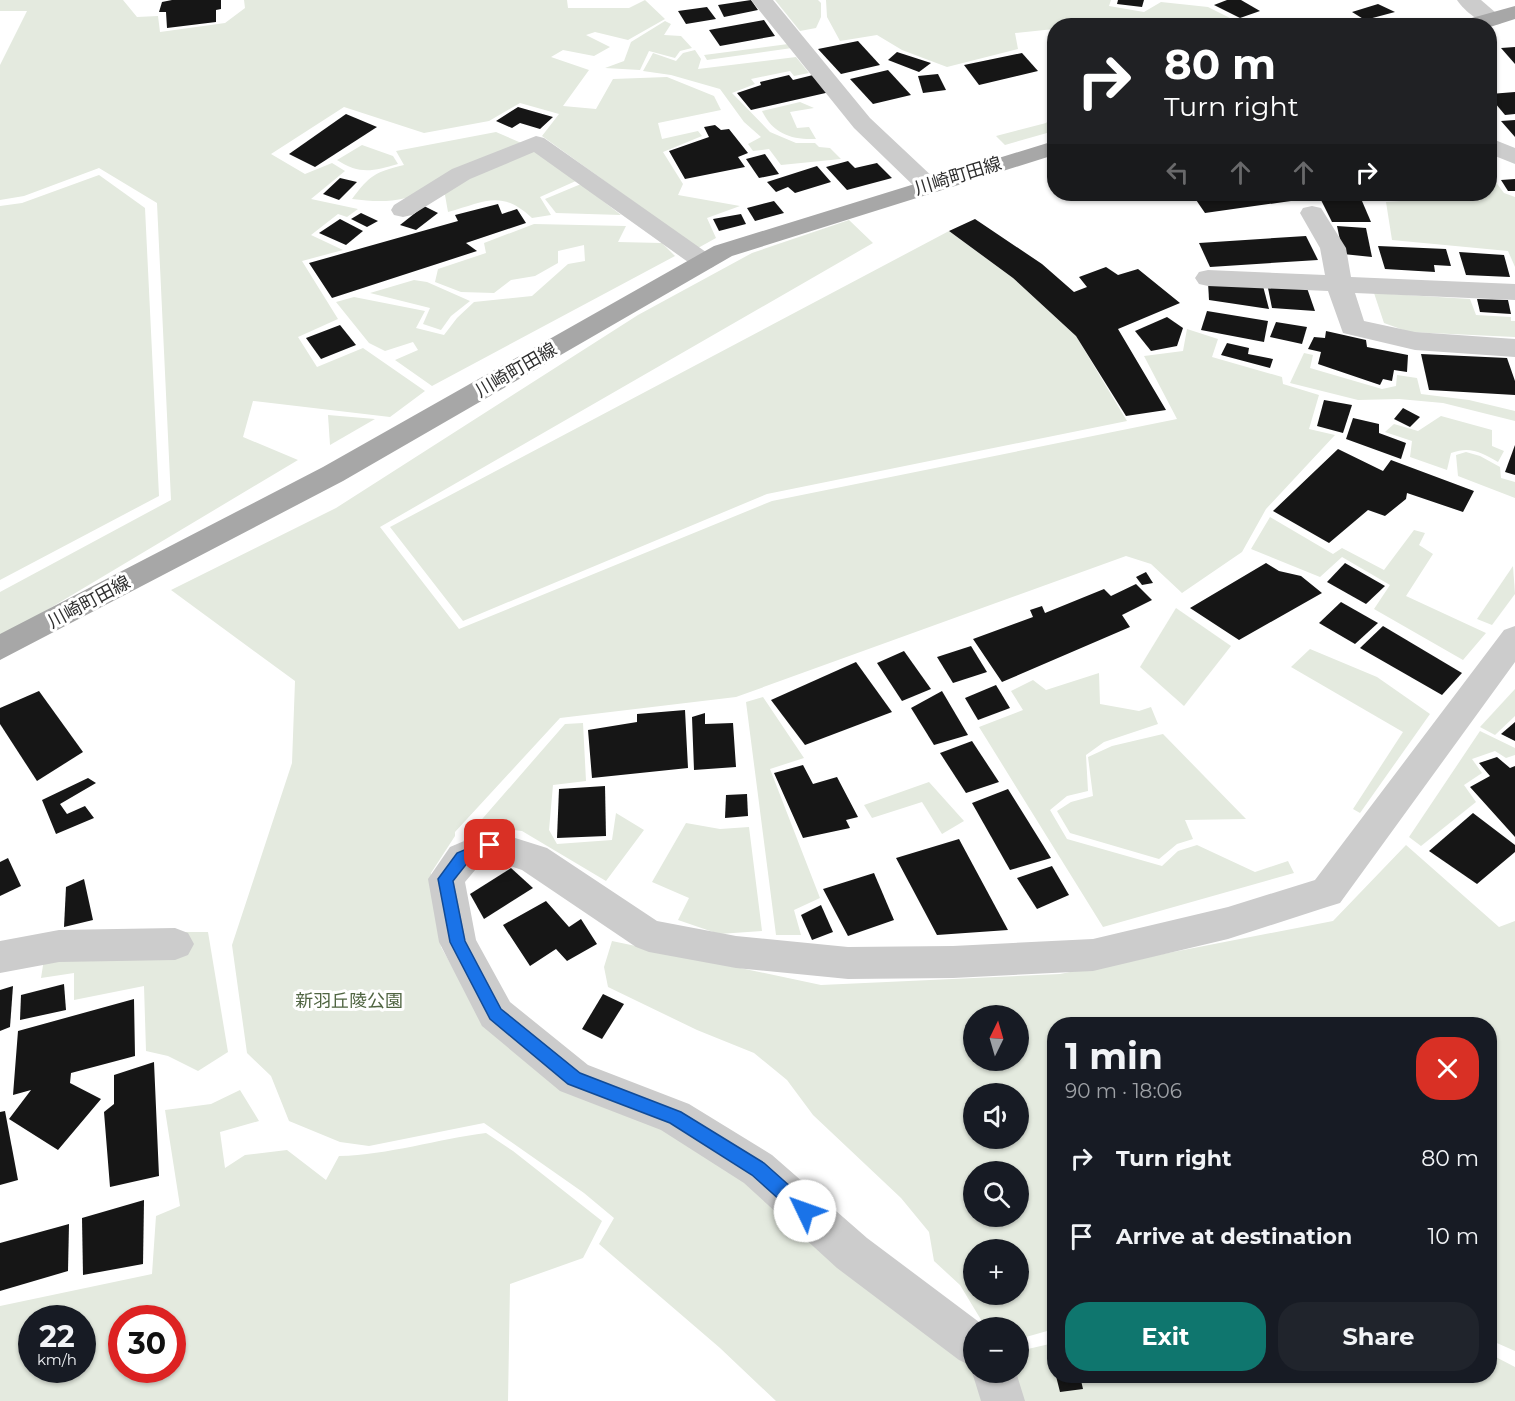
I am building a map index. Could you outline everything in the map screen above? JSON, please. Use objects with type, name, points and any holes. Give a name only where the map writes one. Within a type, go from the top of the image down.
[{"type":"main road","points":[[1495,18],[1515,12]]},
{"type":"main road","name":"川崎町田線","points":[[0,648],[333,474],[723,251],[927,185],[1047,150]]},
{"type":"street","points":[[762,0],[862,123],[927,185]]},
{"type":"street","points":[[1468,0],[1491,18]]},
{"type":"street","points":[[404,210],[461,174],[536,143],[704,262]]},
{"type":"street","points":[[1497,148],[1515,157]]},
{"type":"street","points":[[1312,213],[1333,248],[1339,284],[1352,327],[1415,341],[1515,348]]},
{"type":"street","points":[[1208,278],[1515,292]]},
{"type":"street","points":[[963,1337],[852,1253],[758,1169],[675,1117],[574,1078],[496,1014],[458,942],[446,879],[462,858],[490,845],[534,859],[649,936],[725,950],[848,963],[953,962],[1094,955],[1228,923],[1327,892],[1515,638]]},
{"type":"street","points":[[0,957],[59,946],[175,944]]},
{"type":"street","points":[[997,1383],[1003,1401]]},
{"type":"green space","points":[[0,0],[123,0],[137,17],[158,16],[160,32],[225,23],[245,8],[244,0],[567,0],[568,8],[629,8],[645,0],[665,19],[628,40],[595,32],[586,35],[610,47],[594,56],[563,50],[551,57],[589,70],[563,106],[596,109],[613,79],[667,77],[714,96],[721,110],[658,123],[662,139],[698,131],[702,136],[663,152],[683,184],[678,195],[740,206],[707,218],[716,238],[698,248],[542,136],[559,114],[520,103],[489,121],[424,133],[344,107],[271,154],[305,174],[332,163],[345,171],[311,199],[358,209],[347,217],[338,214],[311,235],[343,250],[302,261],[338,319],[298,337],[317,367],[363,348],[425,391],[390,417],[253,401],[243,437],[298,460],[0,638],[0,592],[171,500],[157,203],[99,168],[24,196],[0,200],[0,65],[27,11],[0,11]]},
{"type":"green space","points":[[775,0],[818,0],[821,3],[821,17],[816,28],[800,31]]},
{"type":"green space","points":[[826,0],[1111,0],[1109,6],[1144,12],[1161,2],[1208,7],[1230,18],[1047,18],[1047,30],[1015,33],[1018,49],[947,67],[902,50],[877,35],[840,41],[827,17]]},
{"type":"green space","points":[[665,21],[671,24],[664,35],[681,36],[692,48],[680,51],[675,58],[649,51],[640,70],[605,68],[624,61],[631,42]]},
{"type":"green space","points":[[788,44],[792,48],[707,60],[704,55]]},
{"type":"green space","points":[[695,50],[701,59],[698,69],[796,57],[809,73],[794,76],[790,71],[751,79],[755,84],[732,93],[770,132],[796,143],[815,143],[819,147],[830,148],[841,159],[781,165],[769,149],[753,151],[748,144],[761,137],[744,122],[720,89],[671,75],[643,71],[653,53],[676,61],[683,53]]},
{"type":"green space","points":[[800,102],[814,108],[790,112],[797,128],[809,127],[816,139],[791,137],[784,134],[766,119],[762,111]]},
{"type":"green space","points":[[1046,123],[1047,133],[1005,145],[996,136]]},
{"type":"green space","points":[[496,132],[533,148],[578,180],[540,197],[551,215],[532,218],[511,203],[492,200],[448,212],[445,195],[432,189],[412,197],[393,200],[352,199],[374,176],[404,165],[396,151]]},
{"type":"green space","points":[[362,145],[393,156],[398,164],[360,170],[337,160]]},
{"type":"green space","points":[[99,175],[145,208],[159,496],[0,580],[0,206],[22,203]]},
{"type":"green space","points":[[581,184],[621,215],[556,213],[545,199]]},
{"type":"green space","points":[[1497,184],[1504,193],[1515,197],[1515,267],[1508,251],[1392,240],[1386,202],[1497,201]]},
{"type":"green space","name":"新羽丘陵公園","points":[[849,220],[873,243],[380,527],[459,629],[772,501],[1177,419],[1144,356],[1183,351],[1187,329],[1218,339],[1212,357],[1282,377],[1283,384],[1319,395],[1309,429],[1335,435],[1266,509],[1242,552],[1182,593],[1151,564],[1126,556],[736,697],[560,718],[455,832],[455,836],[431,873],[441,947],[483,1021],[687,1136],[963,1354],[963,1383],[1029,1383],[1029,1349],[1047,1345],[1047,1383],[1497,1383],[1497,1358],[1515,1367],[1515,1401],[776,1401],[720,1348],[599,1244],[614,1218],[584,1193],[484,1123],[369,1146],[340,1142],[289,1121],[271,1076],[247,1053],[232,945],[292,763],[295,681],[171,590],[336,508],[638,315],[752,253]]},
{"type":"green space","points":[[534,224],[626,226],[618,242],[662,243],[675,256],[432,386],[395,360],[418,350],[413,342],[385,351],[369,343],[336,302],[354,297],[425,311],[416,328],[444,335],[457,318],[474,302],[532,296],[568,264],[585,261],[584,245],[558,251],[558,263],[535,276],[511,280],[494,293],[461,292],[435,282],[438,269],[486,253],[484,243]]},
{"type":"green space","points":[[949,231],[1013,278],[1076,336],[1127,421],[767,494],[463,621],[390,527]]},
{"type":"green space","points":[[414,280],[427,282],[470,301],[451,316],[441,330],[423,324],[430,308],[370,293]]},
{"type":"green space","points":[[1374,293],[1470,299],[1476,315],[1511,317],[1511,321],[1515,321],[1515,337],[1409,332],[1384,323]]},
{"type":"green space","points":[[1304,353],[1313,355],[1310,368],[1382,389],[1396,386],[1397,375],[1417,378],[1421,394],[1469,400],[1515,411],[1515,421],[1443,403],[1399,399],[1358,400],[1290,383]]},
{"type":"green space","points":[[328,415],[375,419],[330,445]]},
{"type":"green space","points":[[1441,416],[1492,430],[1492,446],[1504,451],[1498,462],[1475,451],[1464,450],[1451,453],[1447,470],[1410,457],[1412,441],[1385,432],[1394,424],[1418,431]]},
{"type":"green space","points":[[1466,452],[1480,456],[1500,467],[1501,478],[1515,482],[1515,498],[1458,476],[1456,455]]},
{"type":"green space","points":[[1270,517],[1333,554],[1342,548],[1384,570],[1414,530],[1425,533],[1419,545],[1433,554],[1406,596],[1486,633],[1463,660],[1374,609],[1390,585],[1342,557],[1320,577],[1251,549]]},
{"type":"green space","points":[[1513,566],[1515,594],[1492,625],[1477,619]]},
{"type":"green space","points":[[1176,608],[1231,646],[1184,706],[1140,667]]},
{"type":"green space","points":[[1310,649],[1377,677],[1430,714],[1360,813],[1353,809],[1403,732],[1291,667]]},
{"type":"green space","points":[[1099,673],[1100,704],[1139,711],[1151,707],[1158,724],[1104,742],[1086,755],[1088,791],[1067,796],[1050,810],[1067,839],[1162,866],[1178,851],[1197,845],[1255,872],[1288,861],[1294,873],[1103,927],[979,727],[1023,710],[1011,691],[1033,680],[1046,690]]},
{"type":"green space","points":[[1515,689],[1515,716],[1495,735],[1480,727]]},
{"type":"green space","points":[[763,697],[804,758],[770,769],[820,898],[794,910],[801,935],[776,935],[746,702]]},
{"type":"green space","points":[[583,723],[586,781],[553,785],[549,830],[557,844],[612,840],[616,813],[644,830],[606,881],[522,831],[496,828],[463,841],[565,724]]},
{"type":"green space","points":[[1480,731],[1515,748],[1515,755],[1506,758],[1495,751],[1472,759],[1482,773],[1464,785],[1476,802],[1421,846],[1409,837]]},
{"type":"green space","points":[[1163,734],[1246,819],[1185,820],[1193,839],[1177,844],[1159,859],[1070,833],[1057,811],[1071,802],[1093,796],[1088,757],[1112,746]]},
{"type":"green space","points":[[929,782],[964,821],[942,834],[922,802],[872,818],[864,805]]},
{"type":"green space","points":[[686,823],[720,829],[749,827],[762,931],[719,934],[678,920],[689,898],[652,882]]},
{"type":"green space","points":[[1406,845],[1499,927],[1515,921],[1515,1351],[1497,1343],[1497,1017],[1047,1017],[1047,1331],[1029,1336],[1029,1317],[979,1317],[972,1305],[1029,1305],[1029,1239],[963,1239],[963,1290],[934,1261],[929,1232],[901,1198],[813,1115],[787,1080],[754,1053],[697,1030],[608,987],[604,967],[612,941],[821,985],[1060,974],[1333,921]]},
{"type":"green space","points":[[118,932],[208,932],[228,1052],[198,1071],[168,1056],[146,1051],[144,986],[74,1000],[74,973],[41,978],[44,959]]},
{"type":"green space","points":[[240,1090],[259,1121],[220,1132],[225,1168],[245,1155],[287,1150],[326,1180],[339,1156],[376,1153],[486,1133],[513,1151],[602,1221],[583,1258],[510,1284],[508,1401],[0,1401],[0,1306],[152,1274],[156,1216],[180,1206],[165,1110],[211,1104]]},
{"type":"building","points":[[221,0],[221,9],[216,10],[216,22],[167,28],[166,12],[159,12],[162,2]]},
{"type":"building","points":[[751,0],[758,10],[724,17],[718,5]]},
{"type":"building","points":[[1118,0],[1144,0],[1142,7],[1117,4]]},
{"type":"building","points":[[1227,0],[1241,0],[1260,11],[1240,18],[1214,5]]},
{"type":"building","points":[[1378,4],[1395,12],[1372,18],[1362,18],[1352,12]]},
{"type":"building","points":[[707,7],[716,19],[686,24],[678,11]]},
{"type":"building","points":[[764,20],[775,36],[720,46],[709,30]]},
{"type":"building","points":[[858,41],[880,65],[841,74],[818,49]]},
{"type":"building","points":[[1515,47],[1515,64],[1501,48]]},
{"type":"building","points":[[897,52],[931,63],[919,72],[888,60]]},
{"type":"building","points":[[1022,53],[1038,71],[979,85],[964,65]]},
{"type":"building","points":[[888,70],[911,95],[873,104],[850,79]]},
{"type":"building","points":[[938,74],[946,90],[923,93],[918,76]]},
{"type":"building","points":[[789,75],[793,80],[813,75],[830,92],[751,110],[737,93],[761,85],[760,82]]},
{"type":"building","points":[[1515,92],[1515,114],[1505,115],[1497,105],[1497,93]]},
{"type":"building","points":[[518,107],[553,117],[540,129],[520,123],[512,128],[496,121]]},
{"type":"building","points":[[346,114],[377,127],[315,167],[289,154]]},
{"type":"building","points":[[1515,120],[1515,137],[1501,121]]},
{"type":"building","points":[[715,125],[721,130],[729,129],[748,153],[738,157],[745,167],[685,179],[669,151],[709,137],[704,127]]},
{"type":"building","points":[[765,154],[779,174],[759,178],[746,159]]},
{"type":"building","points":[[848,161],[855,168],[877,163],[892,178],[847,190],[826,167]]},
{"type":"building","points":[[817,166],[831,182],[795,193],[788,187],[776,192],[767,182]]},
{"type":"building","points":[[340,178],[357,182],[339,200],[323,194]]},
{"type":"building","points":[[1515,179],[1515,191],[1508,191],[1501,180]]},
{"type":"building","points":[[774,201],[784,213],[755,221],[747,208]]},
{"type":"building","points":[[1197,201],[1291,201],[1205,213]]},
{"type":"building","points":[[1322,201],[1362,201],[1371,222],[1332,222]]},
{"type":"building","points":[[498,204],[502,214],[517,209],[526,223],[466,243],[477,251],[332,298],[309,263],[458,221],[455,215]]},
{"type":"building","points":[[424,206],[438,213],[416,230],[400,225]]},
{"type":"building","points":[[361,213],[378,221],[367,227],[351,219]]},
{"type":"building","points":[[741,214],[746,224],[719,231],[713,219]]},
{"type":"building","points":[[340,219],[363,231],[346,245],[319,233]]},
{"type":"building","points":[[975,219],[1042,264],[1074,292],[1087,287],[1079,277],[1106,267],[1118,275],[1138,269],[1180,303],[1118,329],[1166,410],[1126,416],[1076,336],[1013,278],[949,231]]},
{"type":"building","points":[[1337,226],[1366,228],[1372,257],[1343,254]]},
{"type":"building","points":[[1306,236],[1318,260],[1210,267],[1199,243]]},
{"type":"building","points":[[1378,246],[1446,249],[1451,266],[1434,265],[1435,272],[1385,269]]},
{"type":"building","points":[[1459,252],[1504,255],[1510,277],[1466,275]]},
{"type":"building","points":[[1208,282],[1263,286],[1269,309],[1209,300]]},
{"type":"building","points":[[1268,288],[1307,288],[1315,311],[1272,308]]},
{"type":"building","points":[[1477,299],[1508,300],[1511,314],[1480,312]]},
{"type":"building","points":[[1207,311],[1268,321],[1264,342],[1201,330]]},
{"type":"building","points":[[1167,317],[1183,328],[1177,346],[1151,351],[1135,331]]},
{"type":"building","points":[[1276,322],[1307,327],[1302,344],[1270,337]]},
{"type":"building","points":[[340,325],[356,345],[321,359],[306,338]]},
{"type":"building","points":[[1326,331],[1366,340],[1367,347],[1408,355],[1407,372],[1394,370],[1392,381],[1383,379],[1380,385],[1318,364],[1321,352],[1308,349],[1314,337],[1325,338]]},
{"type":"building","points":[[1227,343],[1249,348],[1248,354],[1273,359],[1270,368],[1221,355]]},
{"type":"building","points":[[1421,354],[1507,358],[1515,381],[1515,395],[1429,390]]},
{"type":"building","points":[[1324,400],[1352,405],[1343,433],[1317,426]]},
{"type":"building","points":[[1403,408],[1420,417],[1410,427],[1394,419]]},
{"type":"building","points":[[1353,418],[1379,424],[1379,433],[1406,443],[1401,459],[1346,439]]},
{"type":"building","points":[[1515,445],[1515,475],[1505,472]]},
{"type":"building","points":[[1338,449],[1383,471],[1391,460],[1474,491],[1463,512],[1407,493],[1406,499],[1385,516],[1368,510],[1329,543],[1273,511]]},
{"type":"building","points":[[1266,563],[1279,571],[1301,576],[1322,593],[1239,640],[1190,608]]},
{"type":"building","points":[[1345,563],[1385,586],[1366,604],[1327,582]]},
{"type":"building","points":[[1146,572],[1153,583],[1142,585],[1136,577]]},
{"type":"building","points":[[1136,584],[1152,600],[1122,615],[1130,627],[1002,682],[973,639],[1033,617],[1030,610],[1042,606],[1045,613],[1104,589],[1111,596]]},
{"type":"building","points":[[1341,602],[1378,623],[1355,644],[1319,623]]},
{"type":"building","points":[[1383,626],[1462,673],[1442,695],[1360,648]]},
{"type":"building","points":[[971,646],[987,672],[953,683],[937,657]]},
{"type":"building","points":[[904,651],[931,689],[902,701],[877,663]]},
{"type":"building","points":[[856,662],[892,712],[805,745],[771,700]]},
{"type":"building","points":[[996,685],[1010,708],[978,720],[965,698]]},
{"type":"building","points":[[39,691],[83,752],[37,781],[0,724],[0,708]]},
{"type":"building","points":[[942,691],[968,735],[934,745],[911,708]]},
{"type":"building","points":[[685,710],[688,768],[592,778],[588,730],[637,722],[637,714]]},
{"type":"building","points":[[705,713],[705,724],[733,723],[736,767],[694,770],[692,717]]},
{"type":"building","points":[[1515,722],[1515,741],[1501,734]]},
{"type":"building","points":[[972,741],[999,782],[966,793],[940,753]]},
{"type":"building","points":[[1497,757],[1510,768],[1515,766],[1515,837],[1470,787],[1490,776],[1479,763]]},
{"type":"building","points":[[803,765],[813,784],[837,777],[858,817],[846,820],[850,828],[803,838],[774,773]]},
{"type":"building","points":[[88,778],[96,783],[60,804],[67,814],[85,806],[94,818],[56,834],[42,800]]},
{"type":"building","points":[[605,786],[606,836],[557,838],[559,789]]},
{"type":"building","points":[[1008,789],[1051,858],[1010,870],[972,803]]},
{"type":"building","points":[[747,794],[748,816],[725,818],[726,795]]},
{"type":"building","points":[[1473,813],[1515,845],[1515,852],[1477,884],[1429,851]]},
{"type":"building","points":[[959,839],[1008,930],[937,935],[896,858]]},
{"type":"building","points":[[8,858],[21,886],[0,896],[0,862]]},
{"type":"building","points":[[1052,866],[1069,895],[1037,909],[1017,878]]},
{"type":"building","points":[[511,868],[533,888],[484,919],[470,894]]},
{"type":"building","points":[[874,873],[894,920],[848,936],[823,889]]},
{"type":"building","points":[[84,879],[93,920],[64,927],[66,887]]},
{"type":"building","points":[[546,901],[569,927],[581,919],[597,944],[567,961],[556,949],[530,966],[503,925]]},
{"type":"building","points":[[821,905],[833,932],[812,940],[801,915]]},
{"type":"building","points":[[64,984],[66,1010],[20,1020],[21,995]]},
{"type":"building","points":[[13,986],[10,1027],[0,1031],[0,990]]},
{"type":"building","points":[[603,994],[624,1004],[602,1039],[582,1029]]},
{"type":"building","points":[[134,999],[135,1056],[71,1073],[70,1083],[101,1099],[58,1150],[9,1119],[31,1090],[13,1095],[18,1031]]},
{"type":"building","points":[[154,1062],[159,1176],[110,1187],[104,1112],[114,1104],[114,1075]]},
{"type":"building","points":[[5,1111],[18,1180],[0,1185],[0,1112]]},
{"type":"building","points":[[144,1200],[143,1264],[83,1275],[82,1218]]},
{"type":"building","points":[[69,1224],[68,1271],[0,1291],[0,1243]]},
{"type":"building","points":[[1058,1383],[1082,1383],[1083,1389],[1060,1392]]},
{"type":"route","points":[[490,845],[462,858],[446,879],[458,942],[496,1014],[574,1078],[675,1117],[758,1169],[805,1211]]}]
